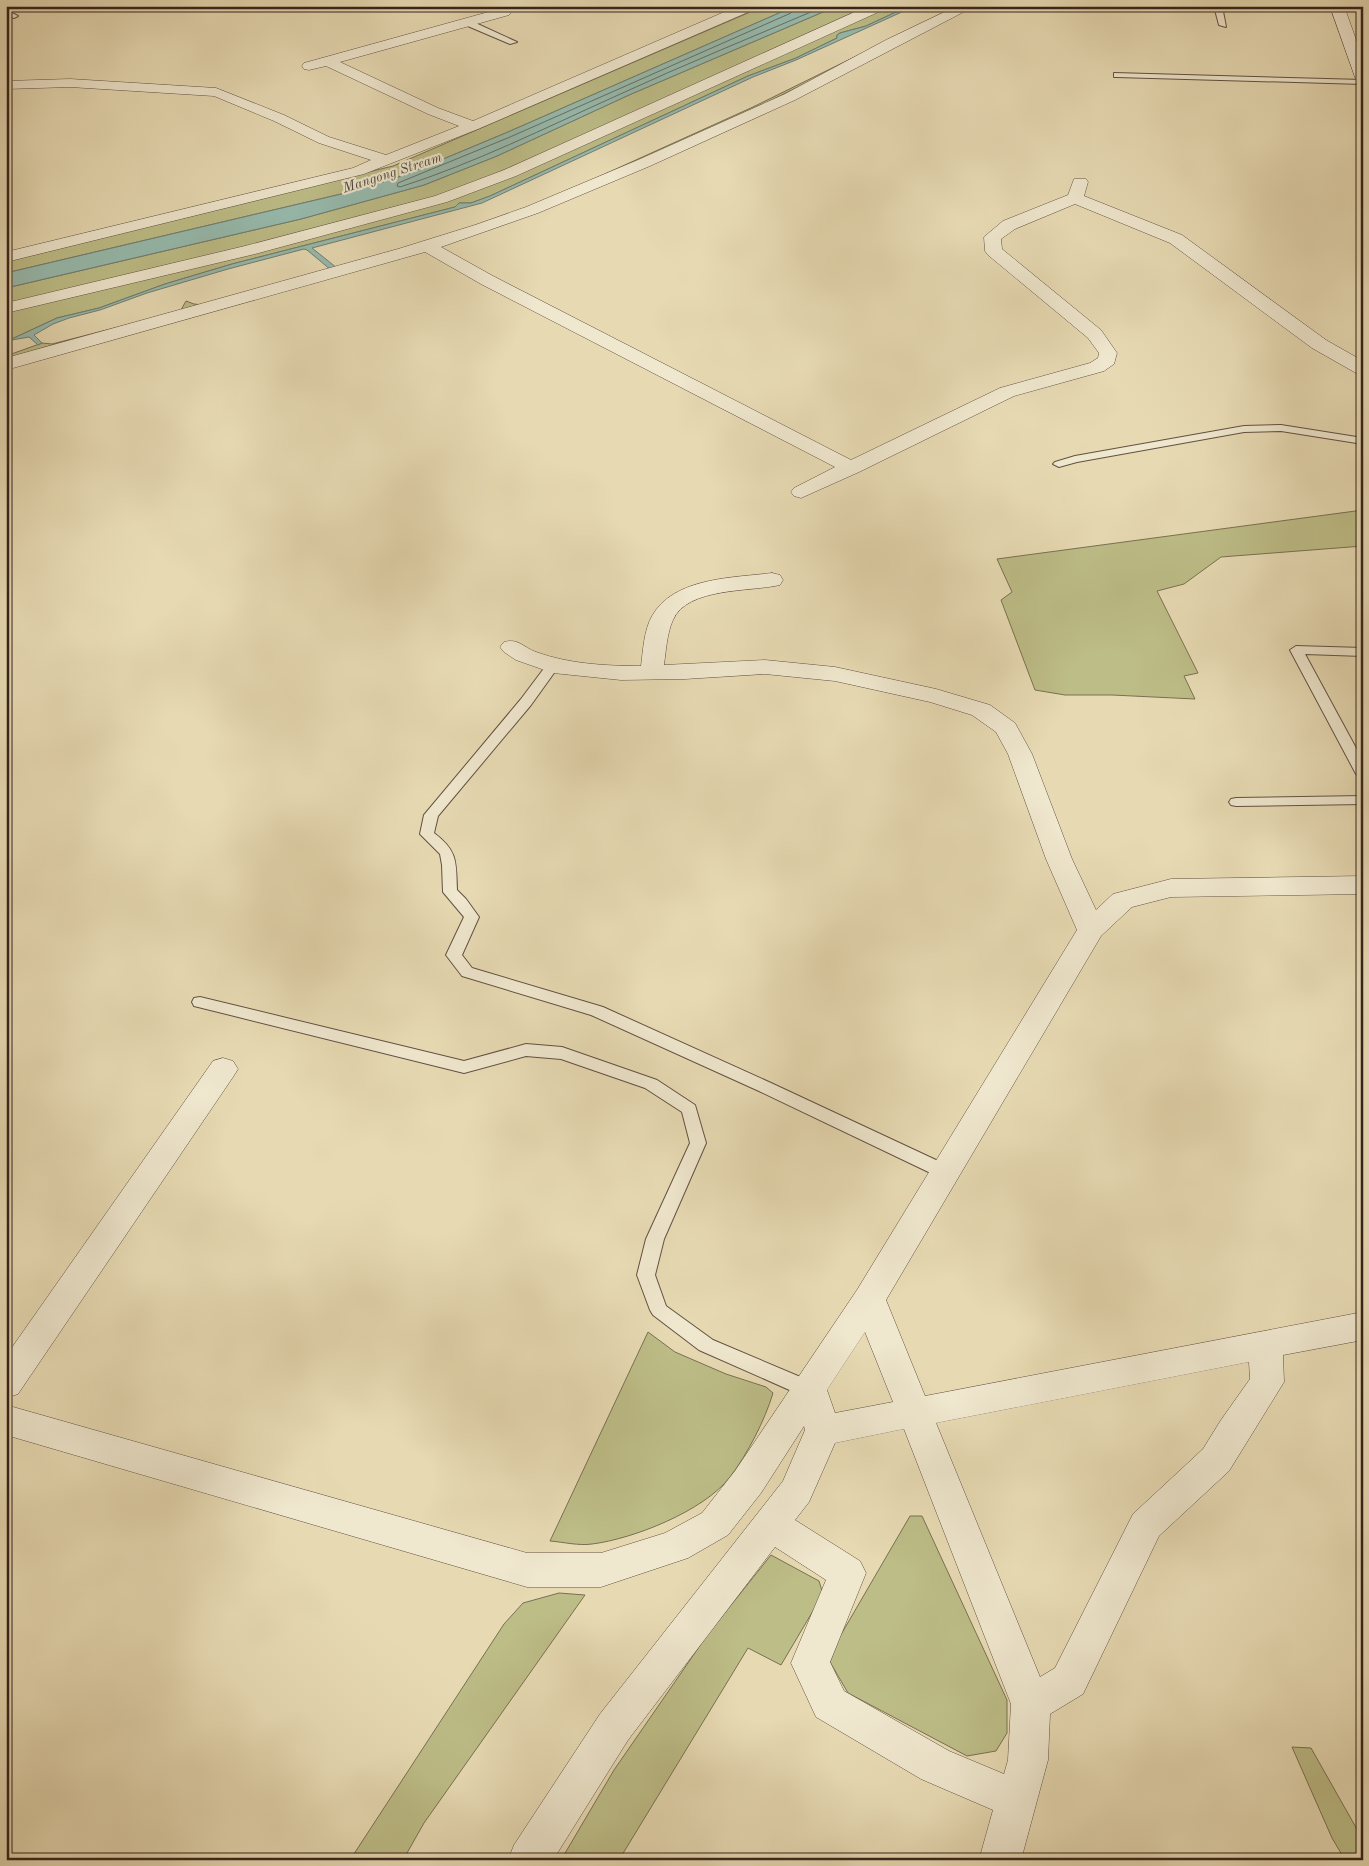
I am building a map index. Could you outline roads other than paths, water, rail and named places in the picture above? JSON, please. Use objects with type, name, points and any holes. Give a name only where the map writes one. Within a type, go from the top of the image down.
[{"type":"street","points":[[308,66],[504,12],[493,6]]},
{"type":"street","points":[[6,257],[358,171],[473,126],[750,6]]},
{"type":"street","points":[[6,308],[248,250],[441,199],[510,173],[880,6]]},
{"type":"street","points":[[6,364],[427,246],[524,214],[644,163],[790,97],[891,43],[968,6]]},
{"type":"street","points":[[1337,6],[1362,74]]},
{"type":"street","points":[[327,61],[433,111],[473,126]]},
{"type":"street","points":[[6,85],[70,83],[216,92],[324,140],[386,160]]},
{"type":"street","points":[[801,492],[1007,392],[1098,367],[1107,360],[1108,353],[1095,334],[994,251],[992,237],[1009,225],[1078,190],[1118,214],[1176,239],[1319,344],[1363,369]]},
{"type":"street","points":[[427,246],[487,280],[852,468]]},
{"type":"street","points":[[651,672],[662,617],[677,601],[696,591],[772,580]]},
{"type":"street","points":[[512,647],[524,655],[553,666],[621,673],[765,667],[835,674],[936,696],[981,710],[1006,728],[1020,754],[1059,858],[1091,930]]},
{"type":"street","points":[[6,1420],[527,1570],[600,1570],[675,1546],[714,1524],[748,1482],[869,1298],[1091,930],[1122,900],[1172,888],[1363,885]]},
{"type":"street","points":[[6,1384],[223,1069]]},
{"type":"street","points":[[869,1298],[1031,1704],[1028,1760],[1000,1860]]},
{"type":"street","points":[[823,1430],[1363,1326]]},
{"type":"street","points":[[1031,1704],[1069,1681],[1146,1525],[1216,1460],[1233,1430],[1267,1382],[1265,1345]]},
{"type":"street","points":[[528,1860],[614,1727],[796,1491],[823,1430],[810,1390]]},
{"type":"street","points":[[771,1524],[847,1573],[810,1663],[830,1704],[934,1765],[1017,1800]]},
{"type":"lane","points":[[1218,6],[1223,25]]},
{"type":"lane","points":[[6,12],[14,16]]},
{"type":"lane","points":[[466,22],[513,42]]},
{"type":"lane","points":[[1116,75],[1362,74]]},
{"type":"lane","points":[[1059,464],[1075,459],[1244,429],[1281,428],[1363,442]]},
{"type":"lane","points":[[1363,652],[1296,650],[1363,774]]},
{"type":"lane","points":[[553,666],[526,702],[431,815],[428,834],[444,846],[450,860],[448,874],[450,892],[461,902],[472,917],[454,955],[467,972],[597,1011],[765,1086],[946,1172]]},
{"type":"lane","points":[[1236,802],[1363,800]]},
{"type":"lane","points":[[200,1002],[464,1067],[526,1050],[562,1053],[651,1084],[688,1109],[698,1143],[655,1239],[646,1275],[659,1310],[706,1345],[810,1390]]},
{"type":"water","points":[[795,6],[837,6],[629,95],[497,156],[424,185],[301,219],[6,288],[6,273],[354,191],[405,175]]},
{"type":"water","points":[[909,6],[915,6],[796,60],[753,77],[482,203],[312,248],[337,268],[331,270],[304,249],[228,269],[69,318],[53,324],[34,335],[42,343],[38,345],[29,337],[6,341],[6,338],[14,338],[57,318],[99,308],[165,284],[232,264],[455,207],[459,203],[471,203],[490,196],[748,76],[796,58],[837,38],[837,35],[840,33],[866,26]]},
{"type":"water label","name":"Mangong Stream","points":[[392,172]]}]
